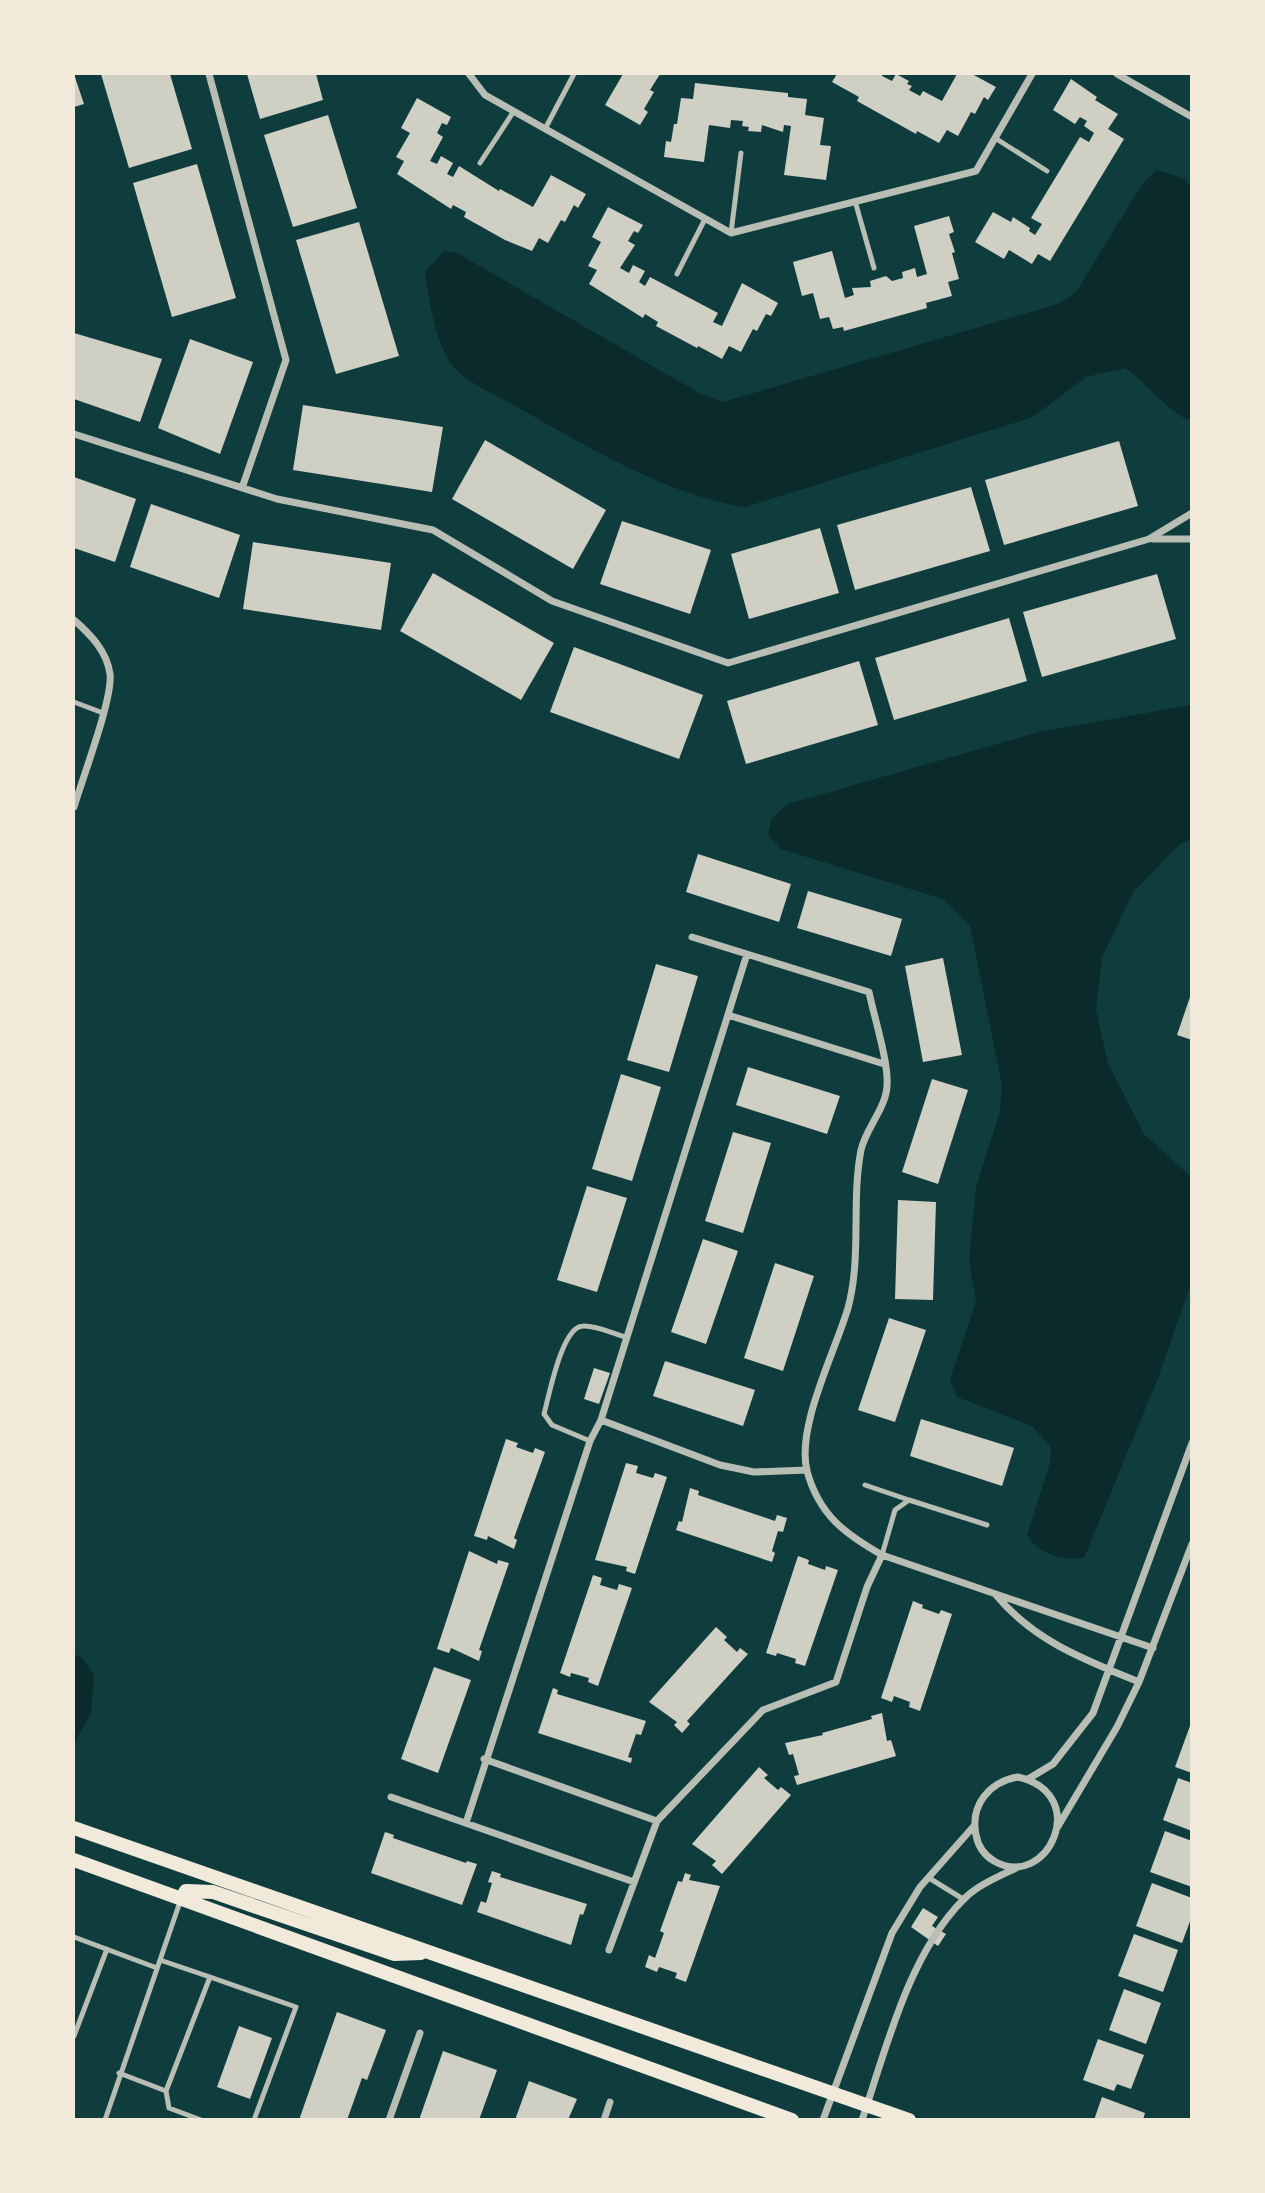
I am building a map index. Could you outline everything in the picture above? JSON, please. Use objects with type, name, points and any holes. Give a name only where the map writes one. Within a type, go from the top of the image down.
[{"type":"main road","points":[[74,1828],[909,2119]]},
{"type":"main road","points":[[74,1860],[792,2119]]},
{"type":"main road","points":[[181,1899],[186,1891],[214,1892],[394,1954],[430,1952]]},
{"type":"street","points":[[209,74],[286,360],[242,488]]},
{"type":"street","points":[[470,74],[485,95],[731,233],[976,171],[1032,74]]},
{"type":"street","points":[[1117,74],[1192,117]]},
{"type":"street","points":[[74,434],[277,499],[433,530],[552,601],[729,663],[1149,539],[1192,513]]},
{"type":"street","points":[[1149,539],[1192,539]]},
{"type":"street","points":[[74,620],[89,633],[101,649],[110,675],[103,713],[74,807]]},
{"type":"street","points":[[692,937],[869,992],[887,1087],[861,1149],[852,1285],[807,1438],[807,1470],[819,1501],[843,1533],[882,1555],[1153,1648]]},
{"type":"street","points":[[466,1823],[484,1759],[590,1441],[601,1420],[747,954]]},
{"type":"street","points":[[728,1015],[884,1064]]},
{"type":"street","points":[[601,1420],[720,1465],[754,1472],[807,1470]]},
{"type":"street","points":[[1028,1779],[1052,1765],[1093,1713],[1192,1443]]},
{"type":"street","points":[[862,2119],[911,1981],[940,1930],[963,1899],[1018,1867],[1036,1861],[1050,1847],[1057,1828],[1117,1727],[1139,1682],[1192,1544]]},
{"type":"street","points":[[609,1950],[657,1821],[763,1710],[836,1682],[867,1587],[882,1555]]},
{"type":"street","points":[[995,1595],[1012,1614],[1057,1648],[1139,1682]]},
{"type":"street","points":[[484,1759],[657,1821]]},
{"type":"street","points":[[823,2119],[892,1933],[929,1878],[974,1826],[980,1802],[996,1784],[1018,1777],[1035,1780],[1049,1792],[1057,1809],[1057,1828]]},
{"type":"street","points":[[391,1797],[634,1882]]},
{"type":"street","points":[[974,1826],[978,1843],[988,1857],[1002,1865],[1018,1867]]},
{"type":"street","points":[[389,2119],[421,2033]]},
{"type":"street","points":[[604,2119],[610,2102]]},
{"type":"lane","points":[[545,129],[574,74]]},
{"type":"lane","points":[[480,163],[514,111]]},
{"type":"lane","points":[[995,138],[1046,171]]},
{"type":"lane","points":[[731,233],[741,153]]},
{"type":"lane","points":[[856,201],[874,268]]},
{"type":"lane","points":[[677,274],[705,219]]},
{"type":"lane","points":[[74,702],[103,713]]},
{"type":"lane","points":[[590,1441],[552,1425],[544,1414],[565,1340],[573,1329],[583,1326],[626,1337]]},
{"type":"lane","points":[[865,1485],[987,1525]]},
{"type":"lane","points":[[882,1555],[895,1510],[909,1500]]},
{"type":"lane","points":[[929,1878],[963,1899]]},
{"type":"lane","points":[[105,2119],[181,1899]]},
{"type":"lane","points":[[74,1937],[158,1968]]},
{"type":"lane","points":[[74,2036],[107,1949]]},
{"type":"lane","points":[[160,1960],[296,2007],[254,2119]]},
{"type":"lane","points":[[201,2119],[170,2108],[166,2091],[210,1977]]},
{"type":"lane","points":[[119,2073],[166,2091]]},
{"type":"water","points":[[1157,170],[1182,178],[1191,186],[1191,418],[1188,420],[1171,409],[1125,368],[1086,377],[1033,417],[745,507],[685,492],[627,467],[469,380],[453,366],[443,349],[428,294],[425,272],[444,251],[457,253],[701,394],[723,402],[1058,304],[1076,292],[1143,183]]},
{"type":"water","points":[[1191,705],[1191,839],[1180,844],[1134,891],[1102,957],[1096,1010],[1108,1063],[1144,1134],[1191,1177],[1191,1283],[1158,1378],[1084,1558],[1059,1557],[1038,1547],[1027,1535],[1050,1463],[1051,1447],[1032,1426],[957,1397],[950,1379],[976,1302],[969,1261],[976,1187],[1000,1111],[1002,1086],[970,926],[943,899],[781,849],[768,834],[772,818],[788,804],[1039,732]]},
{"type":"water","points":[[74,1655],[82,1658],[94,1675],[91,1713],[74,1743]]},
{"type":"building","points":[[74,74],[84,104],[74,107]]},
{"type":"building","points":[[101,74],[170,74],[192,149],[129,168]]},
{"type":"building","points":[[247,74],[316,74],[323,100],[260,119]]},
{"type":"building","points":[[623,74],[660,74],[650,90],[654,92],[644,109],[648,112],[640,125],[605,105]]},
{"type":"building","points":[[837,74],[883,74],[882,76],[892,81],[896,74],[909,81],[907,84],[912,86],[909,90],[920,96],[923,91],[942,101],[957,74],[972,74],[996,87],[988,100],[984,97],[975,114],[971,112],[958,136],[947,130],[939,143],[917,131],[916,134],[857,101],[859,97],[832,82]]},
{"type":"building","points":[[1071,79],[1097,97],[1095,100],[1118,114],[1108,129],[1124,139],[1050,261],[1038,254],[1032,264],[1009,250],[1004,259],[975,242],[993,212],[1011,222],[1013,217],[1030,228],[1029,231],[1035,235],[1042,224],[1031,218],[1080,137],[1089,142],[1094,133],[1084,126],[1087,121],[1080,117],[1075,124],[1053,110]]},
{"type":"building","points":[[695,83],[788,93],[788,97],[807,99],[805,115],[824,118],[820,145],[831,146],[826,180],[784,175],[791,126],[784,125],[783,132],[762,125],[761,132],[748,131],[749,127],[742,126],[743,121],[731,120],[730,128],[709,125],[704,162],[664,157],[666,141],[671,142],[674,124],[677,124],[681,98],[693,99]]},
{"type":"building","points":[[417,98],[451,117],[447,125],[442,123],[437,133],[443,137],[430,161],[437,164],[441,156],[453,163],[447,174],[453,177],[459,166],[499,191],[500,189],[533,207],[551,175],[586,194],[578,208],[574,205],[565,222],[561,220],[548,243],[539,238],[532,251],[505,240],[464,217],[466,212],[453,205],[451,209],[397,174],[404,161],[396,157],[410,133],[401,128]]},
{"type":"building","points":[[328,115],[357,208],[293,227],[264,135]]},
{"type":"building","points":[[197,164],[236,298],[172,317],[133,183]]},
{"type":"building","points":[[608,207],[643,225],[638,233],[634,231],[628,241],[635,245],[620,268],[629,273],[633,265],[645,271],[639,282],[645,286],[650,277],[718,313],[713,322],[722,326],[742,283],[778,303],[771,316],[766,314],[757,331],[753,329],[741,352],[729,346],[722,359],[698,346],[697,348],[656,326],[658,322],[645,314],[643,318],[589,284],[597,270],[588,266],[601,242],[592,237]]},
{"type":"building","points":[[949,216],[954,232],[949,234],[955,252],[952,253],[959,279],[948,282],[952,296],[926,303],[927,308],[844,331],[843,327],[833,329],[829,317],[820,319],[813,293],[802,296],[793,262],[832,251],[845,298],[854,295],[852,288],[871,287],[870,281],[886,276],[892,281],[903,278],[902,272],[915,268],[917,277],[927,274],[914,226]]},
{"type":"building","points":[[359,222],[399,356],[336,374],[296,240]]},
{"type":"building","points":[[74,333],[162,359],[140,422],[74,399]]},
{"type":"building","points":[[190,339],[253,362],[220,454],[158,428]]},
{"type":"building","points":[[303,405],[443,427],[432,492],[293,470]]},
{"type":"building","points":[[485,440],[606,510],[573,569],[452,499]]},
{"type":"building","points":[[1119,441],[1138,506],[1004,545],[985,480]]},
{"type":"building","points":[[74,477],[136,499],[115,562],[74,548]]},
{"type":"building","points":[[971,487],[990,551],[855,590],[837,525]]},
{"type":"building","points":[[151,504],[240,535],[219,598],[130,567]]},
{"type":"building","points":[[622,521],[711,550],[690,614],[600,584]]},
{"type":"building","points":[[820,528],[839,593],[749,619],[731,554]]},
{"type":"building","points":[[253,542],[391,563],[381,630],[243,609]]},
{"type":"building","points":[[433,573],[554,643],[521,700],[400,631]]},
{"type":"building","points":[[1157,574],[1176,639],[1042,677],[1023,612]]},
{"type":"building","points":[[1009,618],[1027,681],[894,720],[875,658]]},
{"type":"building","points":[[574,647],[703,695],[679,759],[550,712]]},
{"type":"building","points":[[859,661],[878,725],[746,764],[727,701]]},
{"type":"building","points":[[698,854],[791,884],[779,922],[686,892]]},
{"type":"building","points":[[808,891],[902,919],[891,956],[797,928]]},
{"type":"building","points":[[943,958],[962,1055],[923,1062],[905,966]]},
{"type":"building","points":[[656,964],[698,976],[669,1072],[627,1060]]},
{"type":"building","points":[[1192,994],[1192,1040],[1177,1035]]},
{"type":"building","points":[[748,1067],[840,1096],[827,1134],[736,1105]]},
{"type":"building","points":[[621,1074],[661,1087],[632,1181],[592,1169]]},
{"type":"building","points":[[932,1079],[968,1090],[938,1184],[902,1172]]},
{"type":"building","points":[[733,1132],[771,1143],[743,1233],[705,1221]]},
{"type":"building","points":[[587,1186],[627,1198],[597,1292],[557,1280]]},
{"type":"building","points":[[898,1200],[936,1202],[933,1300],[895,1299]]},
{"type":"building","points":[[703,1239],[738,1251],[706,1344],[671,1332]]},
{"type":"building","points":[[775,1263],[814,1276],[783,1371],[744,1358]]},
{"type":"building","points":[[889,1318],[926,1330],[895,1422],[858,1410]]},
{"type":"building","points":[[665,1361],[755,1390],[743,1426],[653,1396]]},
{"type":"building","points":[[594,1368],[610,1373],[599,1404],[584,1399]]},
{"type":"building","points":[[921,1419],[1014,1448],[1002,1486],[910,1456]]},
{"type":"building","points":[[506,1439],[518,1443],[516,1447],[533,1453],[535,1448],[545,1452],[514,1538],[517,1540],[514,1549],[488,1536],[487,1540],[474,1536]]},
{"type":"building","points":[[626,1463],[638,1466],[636,1473],[653,1478],[655,1473],[667,1477],[635,1574],[626,1571],[627,1567],[595,1560]]},
{"type":"building","points":[[690,1488],[699,1491],[698,1495],[775,1521],[777,1515],[787,1518],[783,1532],[778,1531],[772,1562],[676,1530],[679,1521],[682,1522]]},
{"type":"building","points":[[469,1551],[497,1564],[498,1560],[509,1563],[479,1650],[482,1651],[479,1661],[451,1648],[449,1653],[437,1649]]},
{"type":"building","points":[[798,1556],[809,1560],[808,1564],[825,1570],[826,1566],[838,1570],[805,1666],[795,1663],[796,1659],[777,1653],[776,1656],[766,1653]]},
{"type":"building","points":[[593,1575],[602,1578],[600,1585],[617,1590],[619,1584],[632,1588],[598,1686],[588,1682],[589,1678],[571,1673],[570,1677],[560,1673]]},
{"type":"building","points":[[913,1601],[923,1605],[922,1608],[939,1614],[941,1610],[952,1614],[920,1711],[909,1707],[910,1702],[894,1696],[892,1702],[881,1698]]},
{"type":"building","points":[[716,1627],[727,1637],[724,1640],[737,1652],[740,1648],[748,1654],[687,1721],[690,1724],[682,1733],[674,1725],[677,1722],[649,1702]]},
{"type":"building","points":[[434,1667],[471,1680],[438,1773],[401,1759]]},
{"type":"building","points":[[553,1688],[558,1690],[557,1694],[646,1721],[641,1735],[636,1734],[628,1757],[632,1758],[631,1763],[538,1733]]},
{"type":"building","points":[[882,1713],[887,1741],[891,1740],[896,1756],[797,1785],[794,1776],[799,1775],[793,1754],[789,1755],[785,1743],[823,1735],[822,1733],[872,1719],[871,1716]]},
{"type":"building","points":[[1192,1723],[1192,1773],[1175,1767]]},
{"type":"building","points":[[759,1767],[768,1775],[764,1778],[778,1790],[781,1787],[791,1795],[722,1874],[712,1865],[716,1861],[692,1844]]},
{"type":"building","points":[[1178,1778],[1192,1783],[1192,1831],[1163,1820]]},
{"type":"building","points":[[1165,1831],[1192,1841],[1192,1887],[1150,1872]]},
{"type":"building","points":[[385,1832],[394,1835],[393,1838],[466,1863],[477,1864],[462,1905],[371,1873]]},
{"type":"building","points":[[492,1871],[501,1874],[500,1877],[587,1904],[583,1915],[580,1914],[571,1945],[477,1912],[481,1901],[486,1903],[492,1883],[488,1882]]},
{"type":"building","points":[[685,1873],[691,1875],[689,1880],[720,1886],[686,1982],[675,1978],[677,1973],[659,1967],[657,1972],[645,1967],[649,1955],[655,1958],[664,1933],[660,1931],[678,1881],[682,1882]]},
{"type":"building","points":[[1152,1883],[1192,1898],[1192,1916],[1182,1943],[1136,1926]]},
{"type":"building","points":[[923,1908],[938,1917],[932,1926],[946,1934],[938,1946],[911,1927]]},
{"type":"building","points":[[1134,1934],[1178,1950],[1163,1992],[1118,1976]]},
{"type":"building","points":[[1124,1989],[1161,2003],[1146,2044],[1109,2030]]},
{"type":"building","points":[[337,2012],[386,2030],[367,2080],[362,2078],[347,2120],[299,2120]]},
{"type":"building","points":[[239,2026],[272,2038],[250,2099],[217,2087]]},
{"type":"building","points":[[1098,2039],[1144,2055],[1131,2089],[1117,2084],[1114,2091],[1083,2080]]},
{"type":"building","points":[[443,2051],[497,2070],[479,2120],[419,2120]]},
{"type":"building","points":[[529,2081],[577,2099],[568,2120],[515,2120]]},
{"type":"building","points":[[1102,2097],[1145,2113],[1143,2120],[1094,2120]]}]
